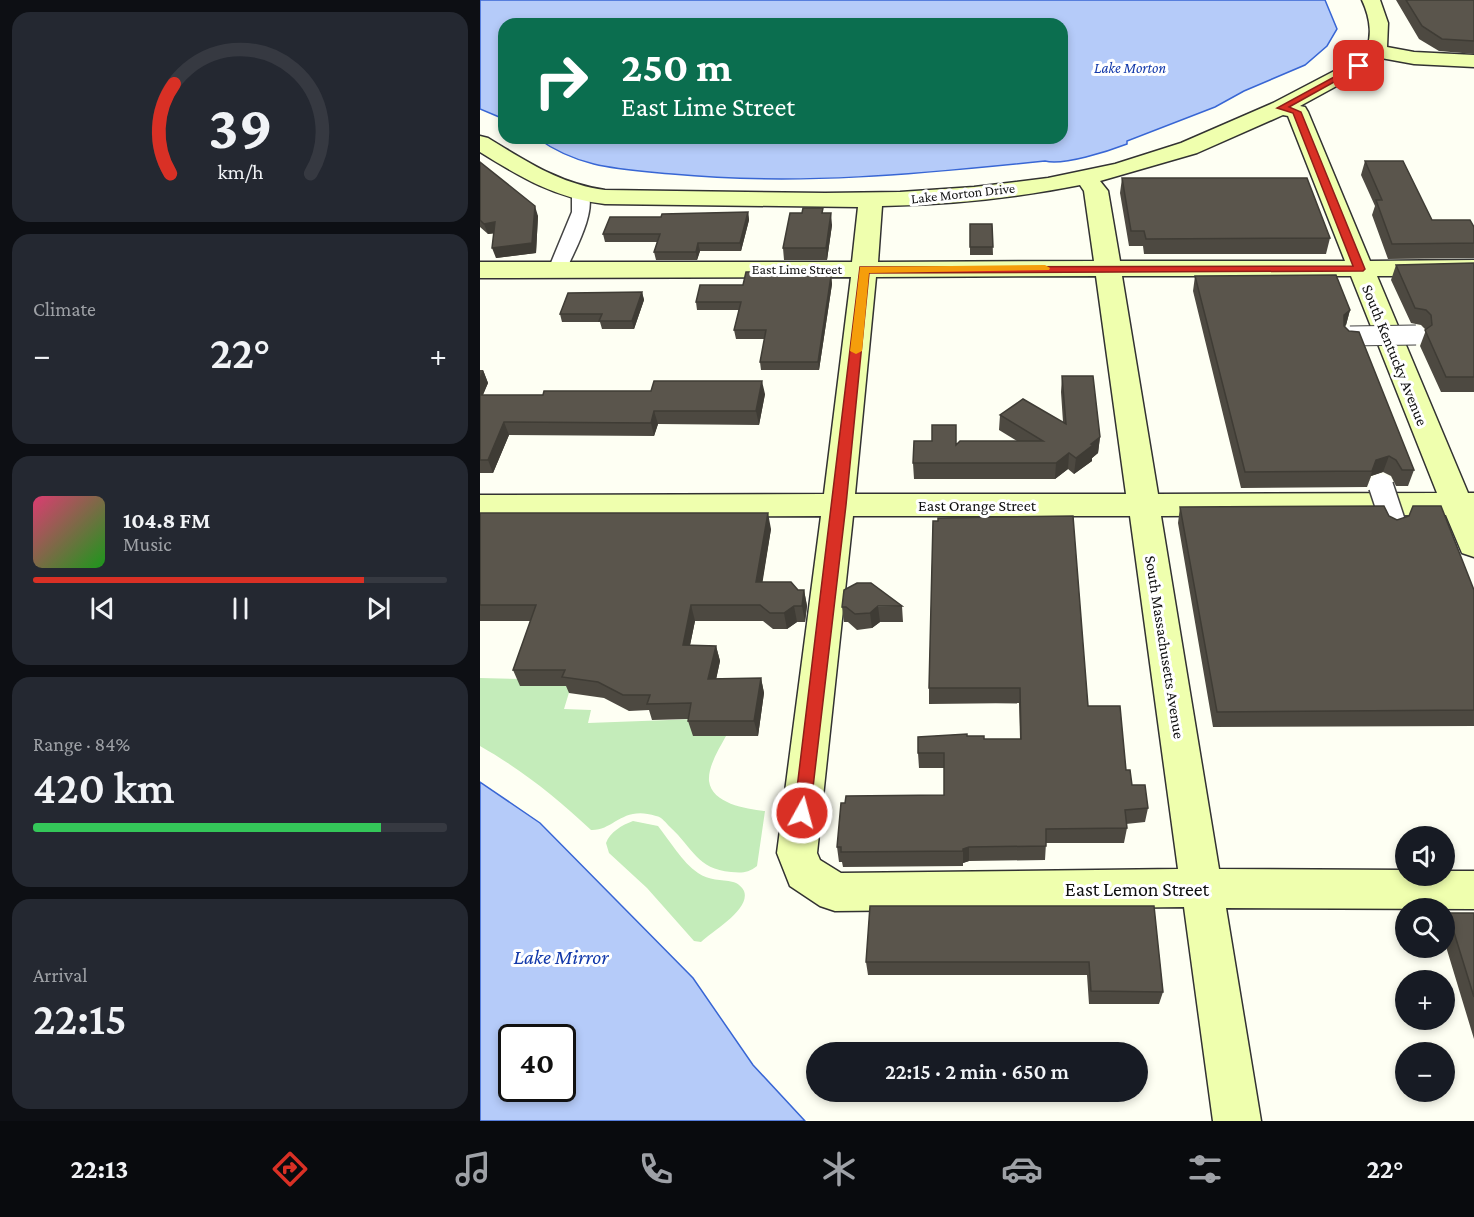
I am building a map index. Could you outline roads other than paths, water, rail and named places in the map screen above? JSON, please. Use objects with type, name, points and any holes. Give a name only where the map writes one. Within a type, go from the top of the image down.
[{"type":"street","points":[[1371,0],[1378,43],[1452,61]]},
{"type":"street","name":"Lake Morton Drive","points":[[480,143],[555,188],[581,195],[871,200],[1008,190],[1085,176],[1187,148],[1282,108],[1358,67],[1368,61],[1378,43]]},
{"type":"street","points":[[1358,67],[1474,61]]},
{"type":"street","name":"South Kentucky Avenue","points":[[1282,108],[1297,112],[1359,269],[1466,504],[1474,545]]},
{"type":"street","name":"South Massachusetts Avenue","points":[[1085,176],[1096,191],[1237,1121]]},
{"type":"street","points":[[558,270],[581,212],[581,195]]},
{"type":"street","points":[[839,505],[871,200]]},
{"type":"street","name":"East Lime Street","points":[[480,270],[1474,268]]},
{"type":"street","points":[[1350,336],[1416,335]]},
{"type":"street","points":[[1381,486],[1394,522]]},
{"type":"street","name":"East Orange Street","points":[[480,506],[1466,504]]},
{"type":"street","name":"East Lemon Street","points":[[839,505],[797,853],[805,873],[835,892],[1203,888],[1474,890]]},
{"type":"water","name":"Lake Morton","points":[[480,0],[1325,0],[1337,29],[1327,46],[1305,65],[1244,91],[1215,107],[1127,141],[1127,144],[1086,157],[1053,162],[859,177],[766,179],[635,171],[602,166],[569,156],[547,144],[1068,144],[1068,18],[498,18],[498,116],[480,109]]},
{"type":"water","name":"Lake Mirror","points":[[480,782],[540,823],[693,978],[753,1065],[805,1121],[480,1121]]}]
